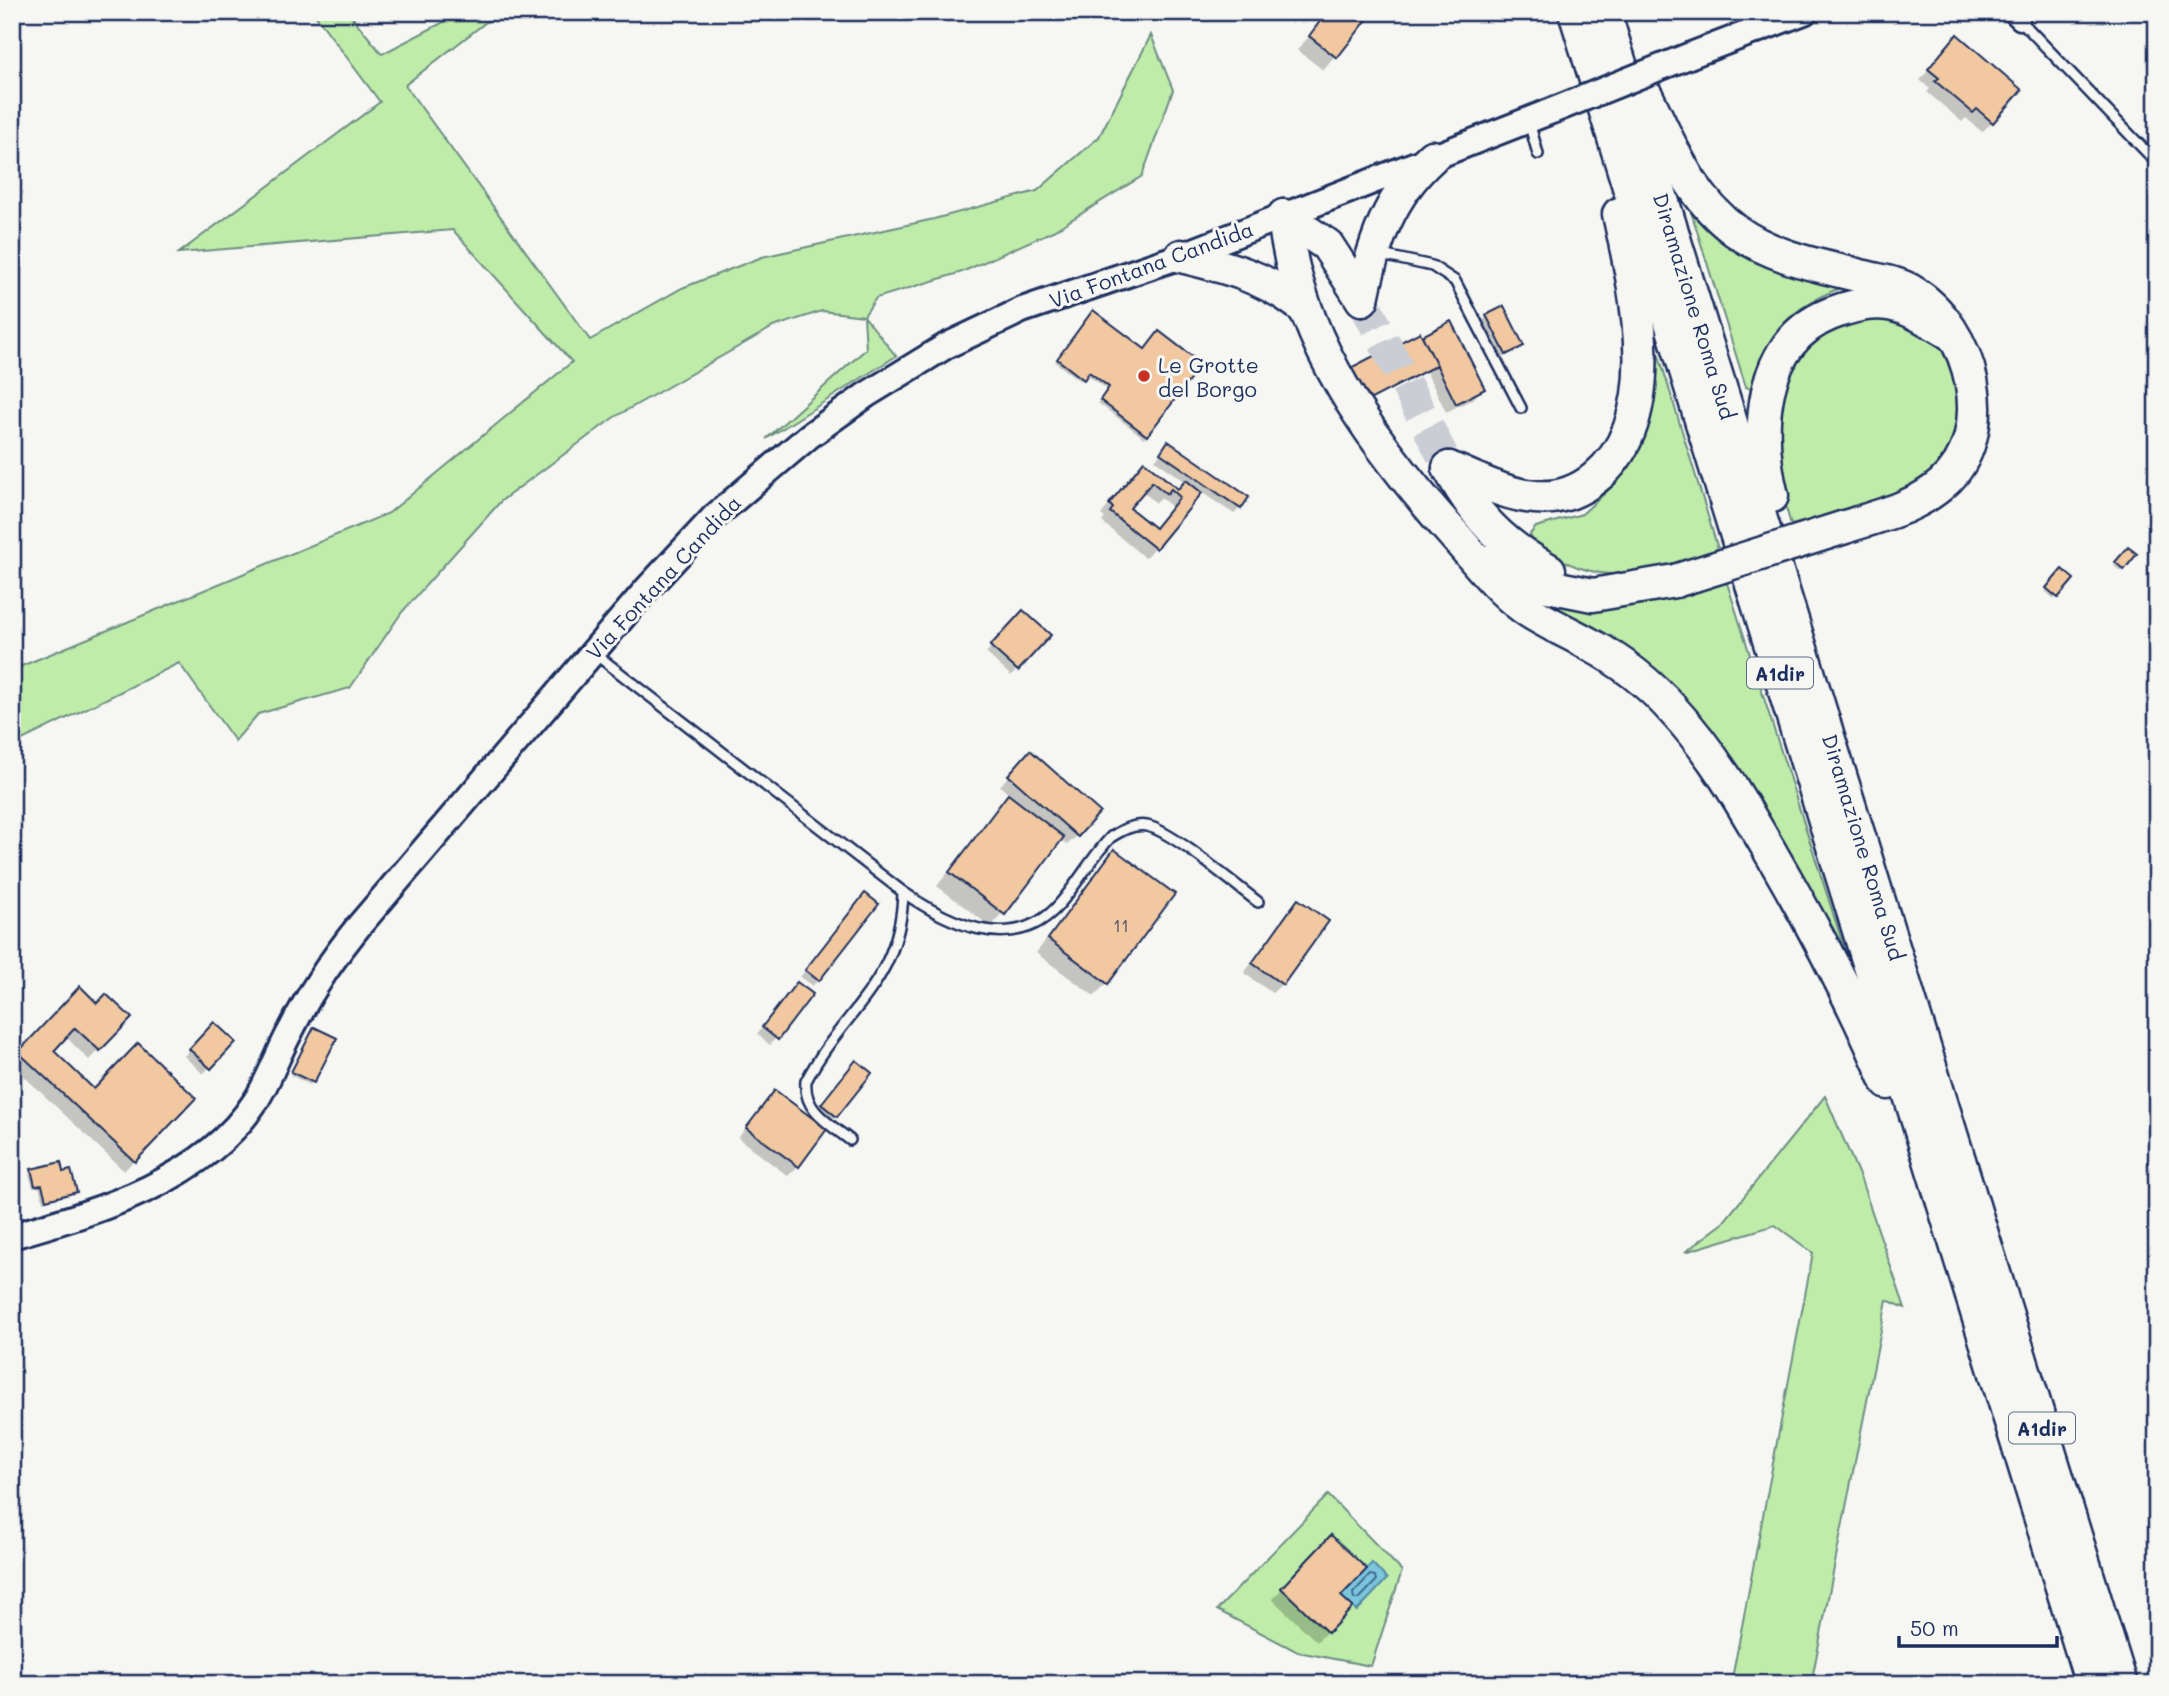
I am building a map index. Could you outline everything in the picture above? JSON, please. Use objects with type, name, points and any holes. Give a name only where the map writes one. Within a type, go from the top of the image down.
[{"type":"highway","points":[[1569,12],[1610,175],[1637,314],[1640,375],[1632,420],[1612,462],[1588,484],[1563,495],[1527,496],[1449,468],[1475,509],[1502,540],[1592,595]]},
{"type":"highway","name":"Diramazione Roma Sud","points":[[1575,12],[2092,1684]]},
{"type":"highway","points":[[1474,558],[1538,584],[1592,595],[1675,580],[1845,527],[1923,498],[1943,483],[1957,467],[1971,430],[1975,396],[1968,366],[1951,333],[1926,302],[1909,290],[1800,261],[1766,248],[1718,216],[1683,171],[1608,26]]},
{"type":"highway","name":"Diramazione Roma Sud","points":[[1608,26],[1879,893],[2121,1684]]},
{"type":"highway","points":[[1284,216],[1327,245],[1362,299],[1372,253],[1395,198],[1432,157]]},
{"type":"highway","points":[[1284,216],[1291,265],[1305,309],[1346,396],[1405,480],[1521,606],[1605,653],[1648,685],[1687,726],[1729,782],[1802,907],[1865,1029],[1984,1333]]},
{"type":"highway","points":[[1181,256],[1256,278],[1279,289],[1305,309]]},
{"type":"highway","points":[[1879,893],[1769,481],[1763,445],[1765,407],[1774,370],[1788,346],[1808,326],[1836,312],[1866,304],[1889,304],[1907,310],[1951,333]]},
{"type":"main road","name":"Via Fontana Candida","points":[[12,1236],[142,1190],[190,1166],[226,1137],[256,1101],[311,991],[342,947],[592,652],[714,517],[780,460],[866,395],[946,346],[1005,317],[1181,256],[1804,12]]},
{"type":"lane","points":[[2016,16],[2082,81],[2157,163]]},
{"type":"lane","points":[[1528,120],[1538,154]]},
{"type":"lane","points":[[1372,253],[1432,266],[1455,281],[1521,408]]},
{"type":"lane","points":[[592,652],[904,892],[925,907],[960,924],[993,931],[1024,928],[1055,909],[1111,837],[1122,830],[1143,826],[1163,832],[1258,902]]},
{"type":"lane","points":[[850,1140],[813,1110],[806,1097],[806,1081],[872,991],[888,963],[902,921],[904,892]]},
{"type":"green space","points":[[313,12],[348,12],[382,54],[463,12],[499,12],[405,85],[590,340],[682,288],[762,257],[934,219],[1037,191],[1099,137],[1151,35],[1173,90],[1142,176],[1053,231],[962,272],[876,298],[864,316],[822,311],[773,327],[613,418],[501,501],[402,612],[350,688],[258,714],[235,741],[179,663],[12,745],[12,670],[389,513],[572,362],[453,230],[179,253],[380,102]]},
{"type":"green space","points":[[1687,199],[1846,286],[1807,304],[1785,322],[1759,362],[1751,389],[1746,387]]},
{"type":"green space","points":[[1888,312],[1932,339],[1950,362],[1958,382],[1960,402],[1958,423],[1951,443],[1926,477],[1908,489],[1866,505],[1791,525],[1780,486],[1778,382],[1813,330]]},
{"type":"green space","points":[[864,316],[896,356],[766,439],[866,349]]},
{"type":"green space","points":[[1657,349],[1718,549],[1645,571],[1624,574],[1582,569],[1533,543],[1530,534],[1536,527],[1582,514],[1615,484],[1638,439]]},
{"type":"green space","points":[[1727,583],[1848,960],[1845,967],[1741,783],[1544,603],[1593,609],[1615,608],[1658,601]]},
{"type":"green space","points":[[1825,1096],[1861,1180],[1905,1308],[1887,1300],[1811,1684],[1731,1684],[1813,1253],[1775,1225],[1685,1252],[1722,1224]]},
{"type":"green space","points":[[1328,1495],[1402,1571],[1371,1666],[1298,1652],[1217,1610]],"holes":[[[1331,1535],[1341,1596],[1353,1607],[1328,1633],[1281,1588]]]},
{"type":"water","points":[[1372,1563],[1387,1579],[1357,1611],[1341,1596]]},
{"type":"building","points":[[1327,12],[1335,19],[1340,12],[1373,12],[1337,58],[1309,36]]},
{"type":"building","points":[[1957,34],[2022,90],[1993,123],[1977,109],[1973,113],[1935,81],[1939,78],[1928,69]]},
{"type":"building","points":[[1504,306],[1524,346],[1506,355],[1486,315]]},
{"type":"building","name":"Le Grotte del Borgo","points":[[1093,310],[1145,349],[1159,331],[1202,364],[1147,436],[1100,400],[1109,387],[1089,372],[1084,380],[1057,359]]},
{"type":"building","points":[[1451,321],[1485,389],[1456,404],[1422,336]]},
{"type":"building","points":[[1420,332],[1437,365],[1358,406],[1341,373]]},
{"type":"building","points":[[1168,441],[1249,497],[1241,509],[1160,453]]},
{"type":"building","points":[[1144,461],[1178,489],[1186,480],[1202,493],[1156,549],[1110,512],[1113,508],[1109,504]],"holes":[[[1152,482],[1167,494],[1171,489],[1180,497],[1155,528],[1130,508]]]},
{"type":"building","points":[[2128,547],[2137,554],[2124,570],[2115,562]]},
{"type":"building","points":[[2062,569],[2074,579],[2058,598],[2046,588]]},
{"type":"building","points":[[1023,610],[1051,635],[1018,671],[990,646]]},
{"type":"building","points":[[1030,750],[1100,812],[1078,837],[1008,775]]},
{"type":"building","points":[[1008,794],[1064,837],[1005,915],[949,872]]},
{"type":"building","points":[[1114,849],[1175,894],[1108,984],[1048,939]]},
{"type":"building","points":[[865,893],[879,904],[819,981],[805,970]]},
{"type":"building","points":[[1298,899],[1329,921],[1283,985],[1252,963]]},
{"type":"building","points":[[797,982],[813,994],[778,1040],[762,1027]]},
{"type":"building","points":[[80,986],[97,1003],[106,994],[132,1018],[100,1051],[75,1028],[54,1051],[94,1089],[138,1043],[196,1098],[135,1162],[18,1052]]},
{"type":"building","points":[[214,1022],[236,1042],[211,1069],[189,1049]]},
{"type":"building","points":[[314,1027],[337,1038],[314,1083],[291,1072]]},
{"type":"building","points":[[856,1060],[872,1073],[837,1117],[821,1104]]},
{"type":"building","points":[[775,1090],[827,1129],[799,1167],[746,1128]]},
{"type":"building","points":[[61,1162],[63,1172],[71,1170],[77,1192],[46,1200],[42,1185],[35,1186],[31,1169]]},
{"type":"building","points":[[1331,1535],[1367,1569],[1341,1596],[1353,1607],[1328,1633],[1281,1588]]},
{"type":"tunnel","points":[[1362,299],[1449,468]]},
{"type":"place","name":"Le Grotte del Borgo","points":[[1144,376]]}]
